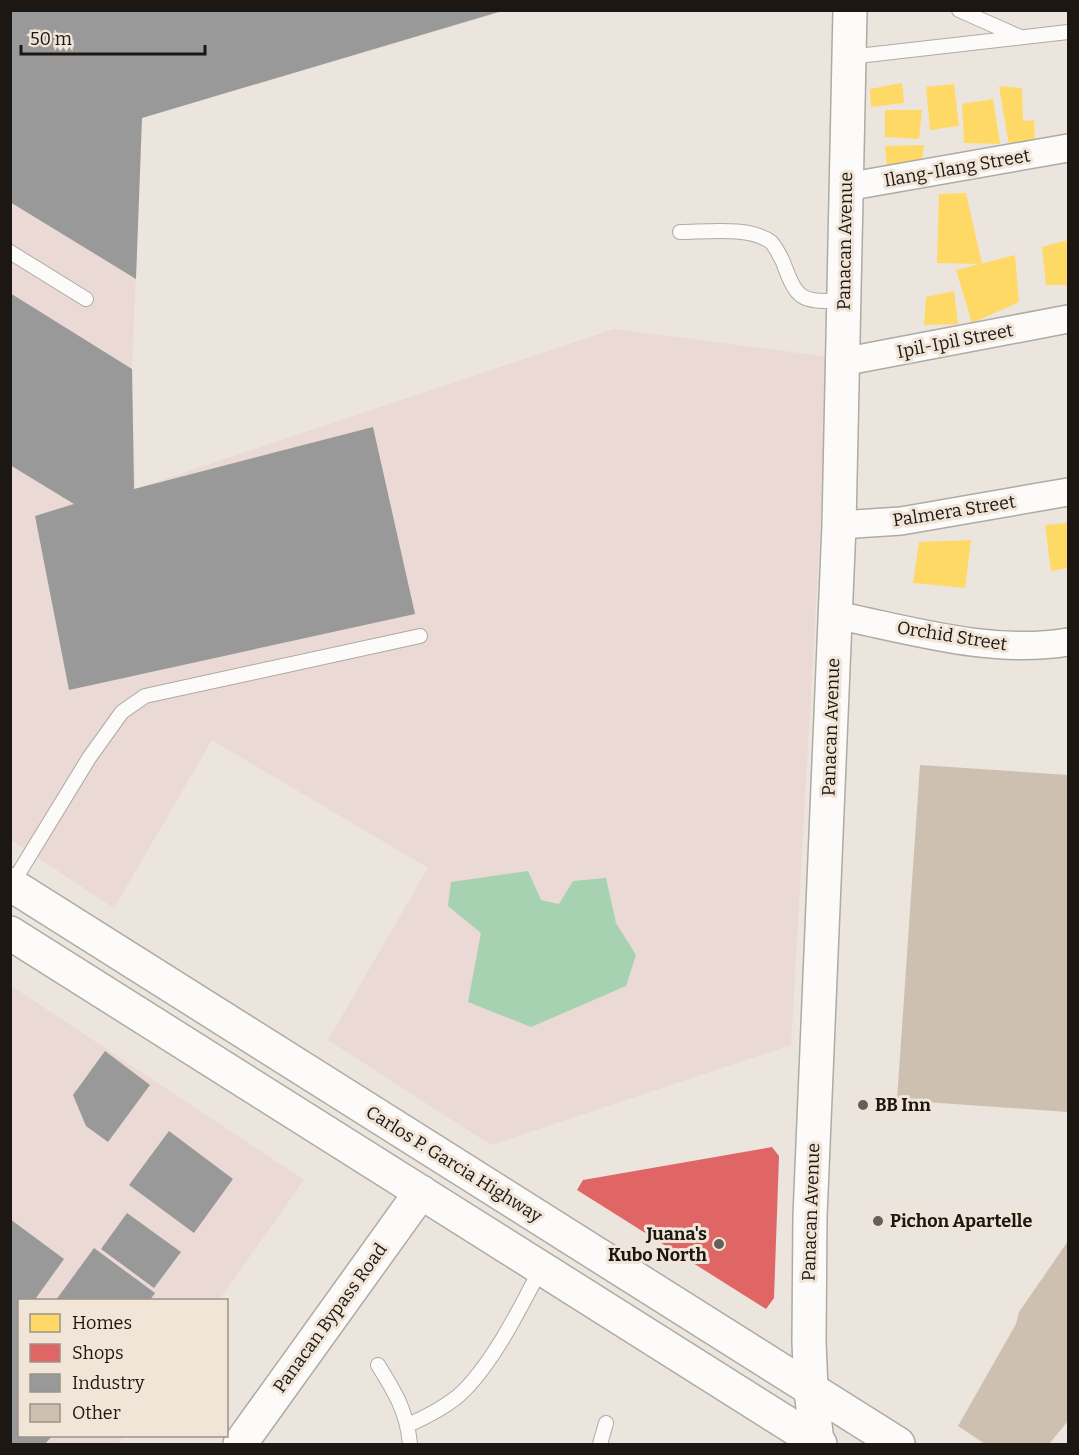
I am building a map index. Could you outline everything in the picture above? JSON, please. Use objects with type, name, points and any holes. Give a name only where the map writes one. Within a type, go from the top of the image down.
[{"type":"main road","name":"Panacan Avenue","points":[[818,1444],[811,1390],[810,1216],[839,525],[850,10]]},
{"type":"main road","name":"Carlos P. Garcia Highway","points":[[11,884],[898,1444]]},
{"type":"main road","points":[[10,933],[818,1444]]},
{"type":"main road","points":[[239,1078],[263,1043]]},
{"type":"main road","name":"Panacan Bypass Road","points":[[240,1444],[421,1192]]},
{"type":"main road","points":[[609,1311],[630,1275]]},
{"type":"street","name":"Ilang-Ilang Street","points":[[846,187],[1068,148]]},
{"type":"street","name":"Ipil-Ipil Street","points":[[842,362],[1068,319]]},
{"type":"street","name":"Palmera Street","points":[[839,525],[901,521],[1068,492]]},
{"type":"street","name":"Orchid Street","points":[[835,615],[984,645],[1018,647],[1068,642]]},
{"type":"lane","points":[[959,10],[1019,37]]},
{"type":"lane","points":[[849,57],[1068,32]]},
{"type":"lane","points":[[680,232],[735,231],[754,235],[771,243],[780,256],[794,290],[803,298],[815,301],[844,301]]},
{"type":"lane","points":[[10,252],[86,299]]},
{"type":"lane","points":[[11,884],[89,758],[122,712],[146,696],[420,636]]},
{"type":"lane","points":[[408,1425],[441,1408],[458,1396],[473,1380],[509,1327],[542,1268]]},
{"type":"lane","points":[[378,1365],[398,1397],[408,1425],[410,1444]]},
{"type":"lane","points":[[600,1444],[606,1423]]},
{"type":"shaded area","points":[[10,11],[504,11],[142,118],[132,369],[135,489],[614,329],[830,357],[791,1045],[491,1145],[328,1040],[428,868],[212,740],[114,908],[11,840]]},
{"type":"shaded area","points":[[10,985],[304,1180],[220,1299],[18,1299],[18,1437],[123,1437],[117,1444],[11,1444]]},
{"type":"green space","points":[[528,871],[541,900],[559,904],[573,881],[606,878],[616,923],[636,955],[626,986],[531,1027],[468,1002],[481,933],[448,906],[451,882]]},
{"type":"building: Homes","points":[[902,83],[904,103],[871,107],[870,89]]},
{"type":"building: Homes","points":[[954,84],[959,126],[930,130],[926,87]]},
{"type":"building: Homes","points":[[999,86],[1022,88],[1023,121],[1034,120],[1035,144],[1009,145]]},
{"type":"building: Homes","points":[[993,99],[1000,144],[964,143],[962,104]]},
{"type":"building: Homes","points":[[885,110],[922,110],[919,139],[885,137]]},
{"type":"building: Homes","points":[[924,145],[921,168],[887,167],[885,146]]},
{"type":"building: Homes","points":[[966,193],[982,264],[937,263],[939,194]]},
{"type":"building: Homes","points":[[1068,240],[1068,285],[1046,285],[1042,247]]},
{"type":"building: Homes","points":[[1015,255],[1019,302],[972,323],[956,270]]},
{"type":"building: Homes","points":[[954,291],[958,324],[924,325],[926,297]]},
{"type":"building: Homes","points":[[1068,523],[1068,568],[1051,571],[1045,525]]},
{"type":"building: Homes","points":[[971,540],[965,588],[913,583],[919,542]]},
{"type":"building: Shops","name":"Juana's Kubo North","points":[[772,1147],[779,1156],[774,1298],[766,1309],[577,1190],[583,1180]]},
{"type":"building: Industry","points":[[10,10],[502,11],[142,118],[136,279],[10,202]]},
{"type":"building: Industry","points":[[10,293],[132,369],[134,489],[373,427],[415,614],[69,690],[35,516],[74,504],[10,465]]},
{"type":"building: Industry","points":[[105,1051],[150,1085],[108,1142],[86,1126],[73,1095]]},
{"type":"building: Industry","points":[[169,1131],[233,1179],[194,1233],[129,1185]]},
{"type":"building: Industry","points":[[127,1213],[181,1252],[154,1288],[101,1249]]},
{"type":"building: Industry","points":[[10,1219],[64,1259],[36,1298],[38,1299],[18,1299],[18,1437],[51,1437],[45,1444],[10,1444]]},
{"type":"building: Industry","points":[[94,1248],[155,1293],[151,1299],[57,1299]]},
{"type":"building: Other","points":[[920,765],[1068,775],[1068,1112],[897,1100]]},
{"type":"building: Other","points":[[1068,1241],[1068,1421],[1049,1444],[985,1444],[958,1426],[1016,1324],[1019,1312]]},
{"type":"place","name":"BB Inn","points":[[863,1105]]},
{"type":"place","name":"Pichon Apartelle","points":[[878,1221]]},
{"type":"place","name":"Juana's Kubo North","points":[[719,1244]]}]
